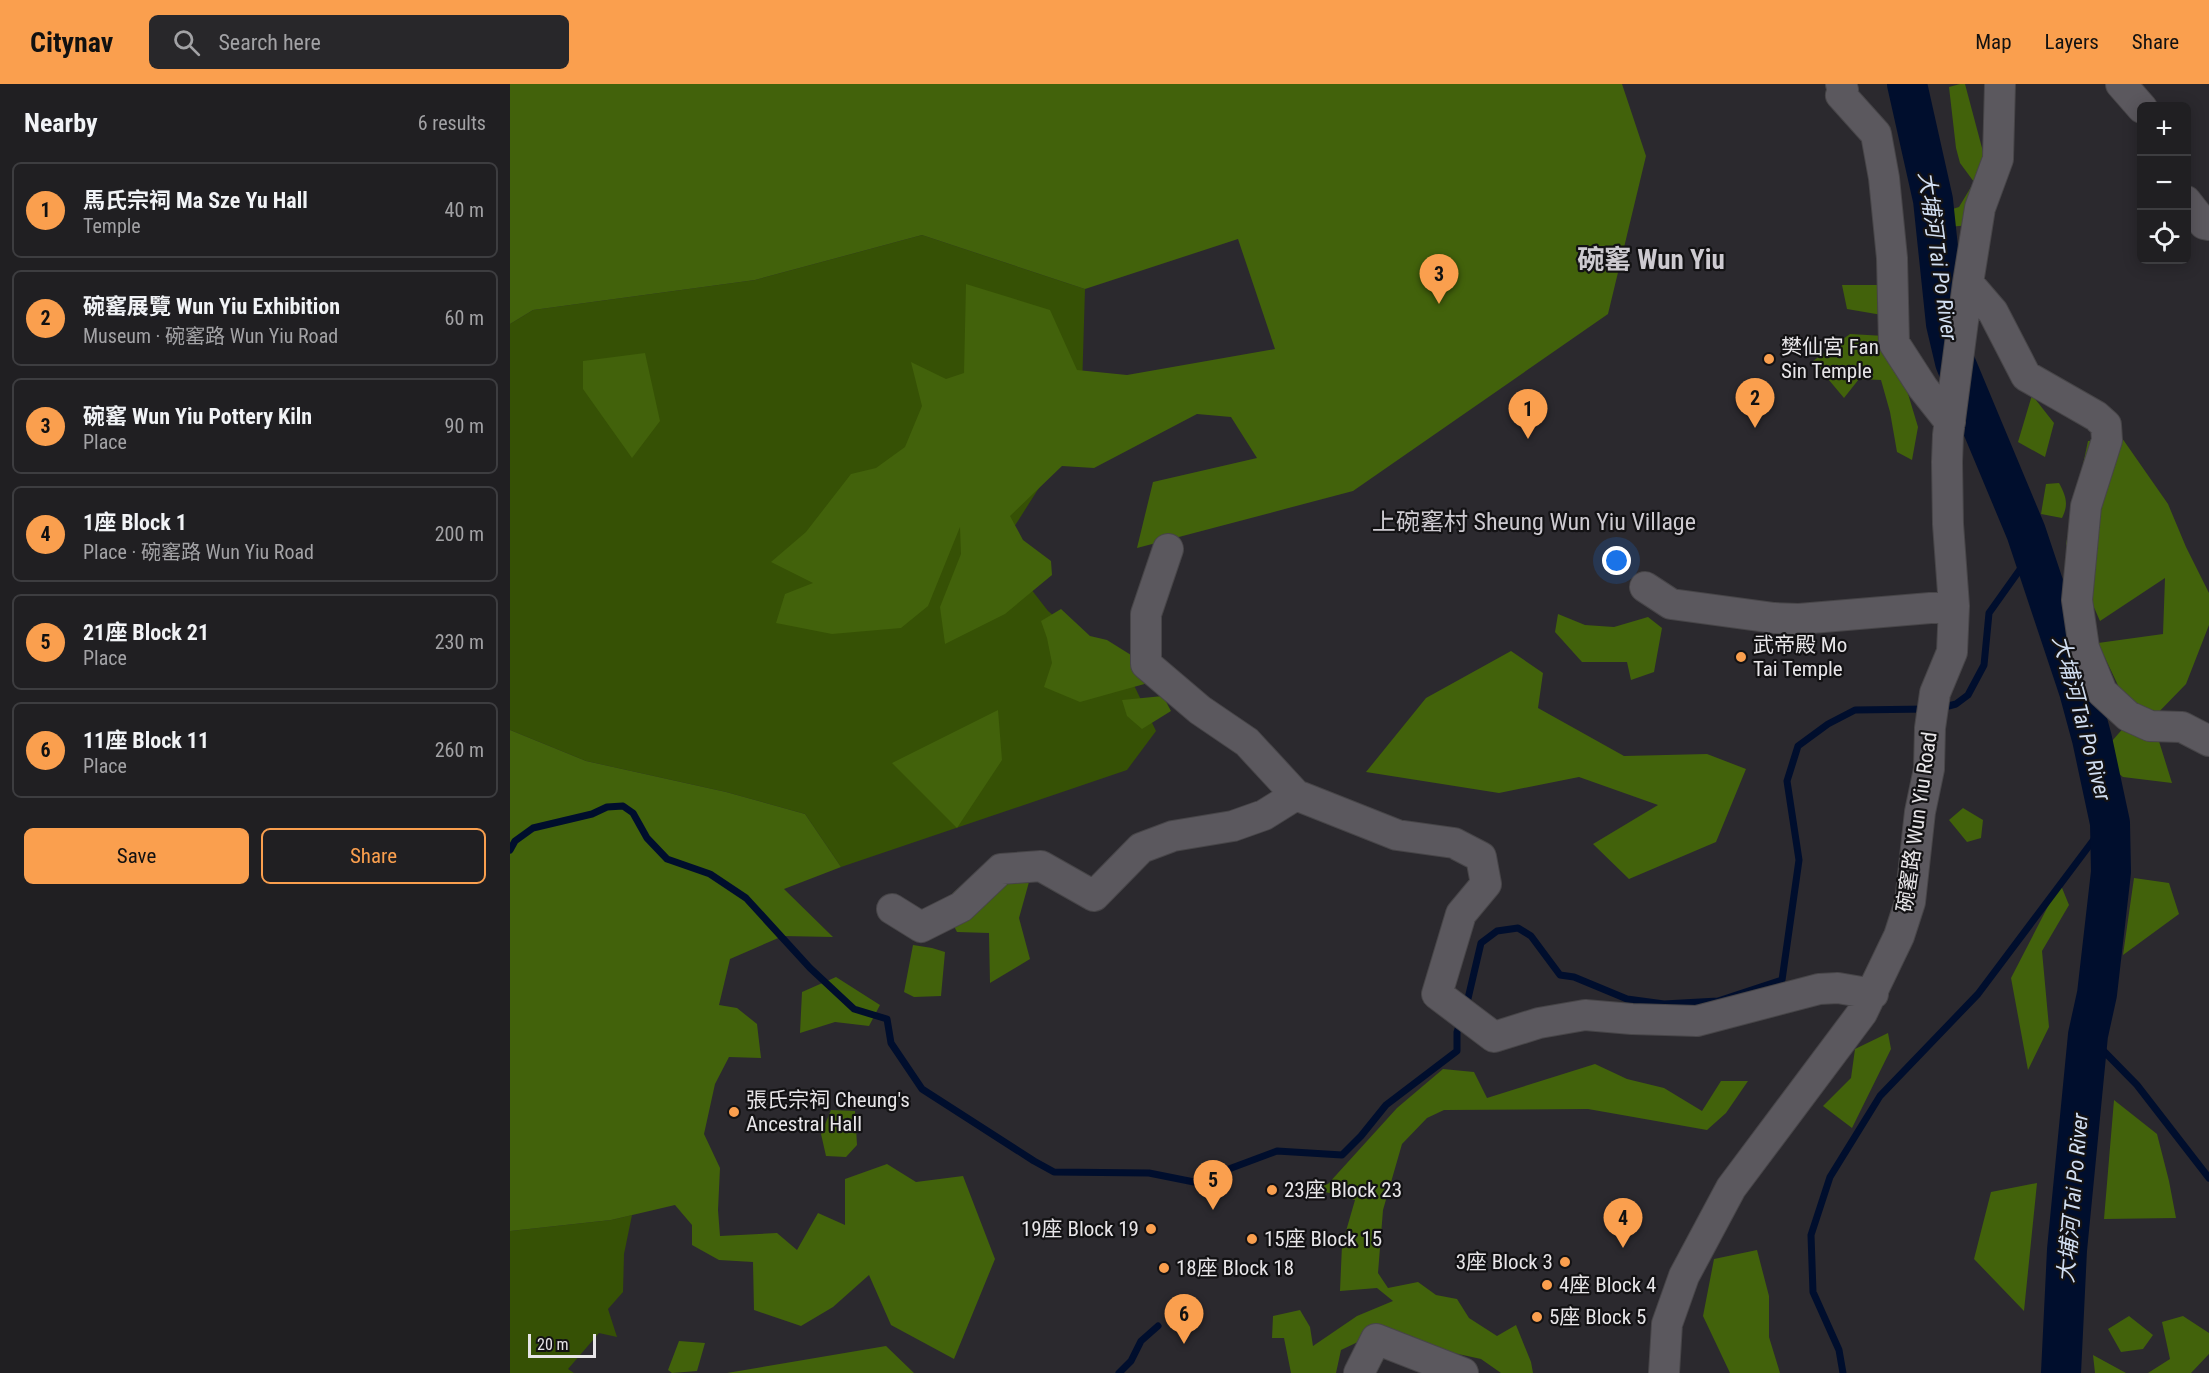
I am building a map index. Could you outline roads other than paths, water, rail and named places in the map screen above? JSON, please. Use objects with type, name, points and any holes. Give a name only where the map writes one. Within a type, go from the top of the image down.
[{"type":"street","points":[[1841,84],[1843,90],[1841,95],[1876,134],[1884,178],[1892,258],[1894,343],[1923,388],[1950,417]]},
{"type":"street","name":"碗窰路 Wun Yiu Road","points":[[1664,1373],[1667,1324],[1684,1276],[1731,1188],[1862,1013],[1899,936],[1910,902],[1920,812],[1929,769],[1930,728],[1935,693],[1952,652],[1954,606],[1947,462],[1950,417],[1980,208],[1998,159],[2000,84]]},
{"type":"street","points":[[2121,84],[2137,102]]},
{"type":"street","points":[[2191,206],[2204,224],[2209,225]]},
{"type":"street","points":[[1968,283],[1993,312],[2026,376],[2096,416],[2106,425],[2107,440],[2086,506],[2077,600],[2084,648],[2102,692],[2127,716],[2150,726],[2182,727],[2209,741]]},
{"type":"street","points":[[1168,549],[1146,614],[1146,664],[1200,710],[1247,742],[1296,795],[1397,835],[1454,843],[1480,857],[1486,884],[1461,914],[1437,994],[1494,1037],[1539,1023],[1585,1015],[1632,1020],[1697,1021],[1819,989],[1838,988],[1873,994]]},
{"type":"street","points":[[1645,587],[1671,604],[1774,618],[1799,619],[1954,606]]},
{"type":"street","points":[[892,909],[921,927],[961,907],[1001,869],[1041,866],[1094,896],[1140,848],[1173,836],[1233,826],[1264,815],[1296,795]]},
{"type":"street","points":[[1359,1373],[1376,1339],[1463,1373]]},
{"type":"waterway","name":"大埔河 Tai Po River","points":[[1907,84],[1933,200],[1946,324],[1955,362],[2026,532],[2079,691],[2110,823],[2111,872],[2097,994],[2088,1035],[2067,1250],[2061,1373]]},
{"type":"waterway","points":[[1941,708],[1956,704],[1968,695],[1984,665],[1989,613],[2031,554]]},
{"type":"waterway","points":[[1466,1007],[1481,943],[1497,931],[1518,928],[1531,936],[1560,975],[1574,977],[1627,999],[1664,1004],[1718,1001],[1782,980],[1799,860],[1787,781],[1798,746],[1828,724],[1855,710],[1927,709]]},
{"type":"waterway","points":[[510,850],[515,841],[533,828],[592,814],[607,807],[623,806],[633,813],[647,838],[667,859],[710,874],[746,898],[810,968],[854,1009],[887,1019],[891,1043],[922,1089],[1054,1172],[1149,1173],[1194,1182],[1277,1151],[1342,1155],[1386,1105],[1457,1051],[1457,1032],[1461,1020]]},
{"type":"waterway","points":[[1843,1373],[1839,1350],[1813,1292],[1811,1235],[1830,1177],[1880,1096],[1978,994],[2095,838],[2110,823]]},
{"type":"waterway","points":[[2088,1035],[2137,1085],[2209,1178]]},
{"type":"waterway","points":[[1119,1373],[1131,1361],[1141,1341],[1158,1326]]},
{"type":"place","name":"碗窰 Wun Yiu Pottery Kiln","points":[[1439,304]]},
{"type":"place","name":"樊仙宮 Fan Sin Temple","points":[[1769,359]]},
{"type":"place","name":"碗窰展覽 Wun Yiu Exhibition","points":[[1755,428]]},
{"type":"place","name":"馬氏宗祠 Ma Sze Yu Hall","points":[[1528,439]]},
{"type":"place","name":"武帝殿 Mo Tai Temple","points":[[1741,657]]},
{"type":"place","name":"張氏宗祠 Cheung's Ancestral Hall","points":[[734,1112]]},
{"type":"place","name":"23座 Block 23","points":[[1272,1190]]},
{"type":"place","name":"21座 Block 21","points":[[1213,1210]]},
{"type":"place","name":"19座 Block 19","points":[[1151,1229]]},
{"type":"place","name":"15座 Block 15","points":[[1252,1239]]},
{"type":"place","name":"1座 Block 1","points":[[1623,1248]]},
{"type":"place","name":"3座 Block 3","points":[[1565,1262]]},
{"type":"place","name":"18座 Block 18","points":[[1164,1268]]},
{"type":"place","name":"4座 Block 4","points":[[1547,1285]]},
{"type":"place","name":"5座 Block 5","points":[[1537,1317]]},
{"type":"place","name":"11座 Block 11","points":[[1184,1344]]},
{"type":"district","name":"碗窰 Wun Yiu","points":[[1651,260]]},
{"type":"district","name":"上碗窰村 Sheung Wun Yiu Village","points":[[1534,522]]}]
